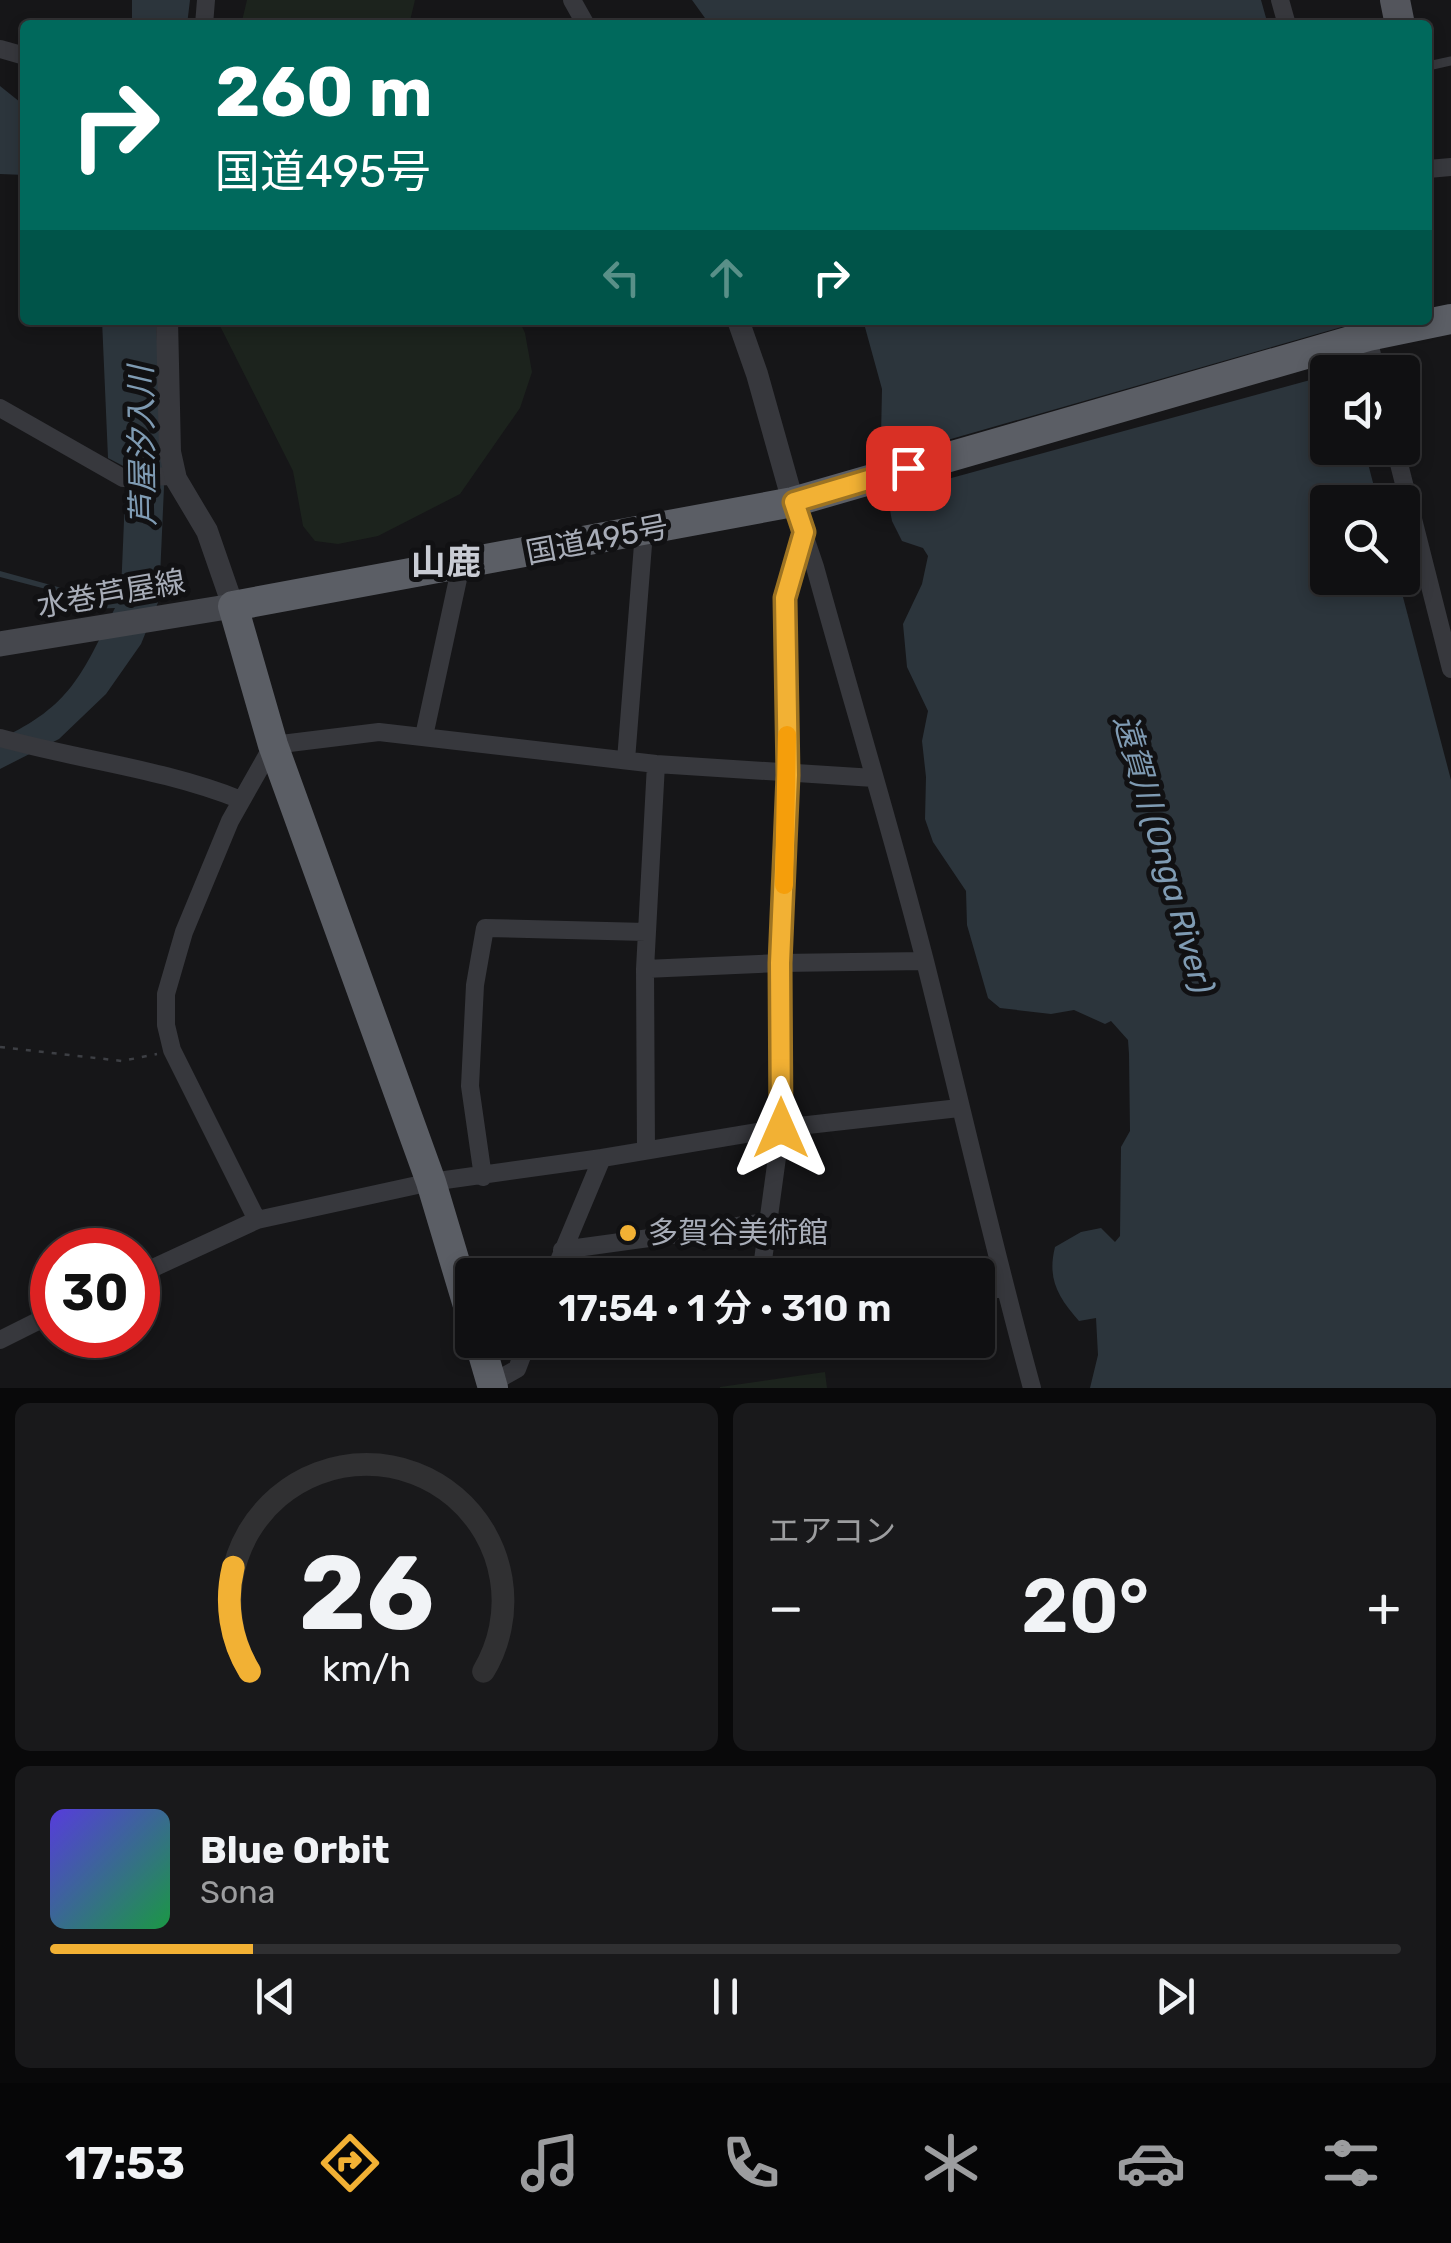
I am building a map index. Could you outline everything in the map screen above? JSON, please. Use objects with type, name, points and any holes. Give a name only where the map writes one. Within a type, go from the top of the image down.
[{"type":"highway","name":"国道495号","points":[[232,606],[794,502],[1366,328],[1393,325]]},
{"type":"highway","points":[[232,606],[273,745],[431,1182],[455,1262]]},
{"type":"highway","points":[[484,1358],[492,1386]]},
{"type":"main road","name":"水巻芦屋線","points":[[0,644],[232,606]]},
{"type":"street","points":[[167,325],[174,478],[208,530],[232,606]]},
{"type":"street","points":[[740,325],[804,532],[925,962],[1032,1388]]},
{"type":"street","points":[[1366,328],[1372,355]]},
{"type":"street","points":[[0,408],[123,478],[174,478]]},
{"type":"street","points":[[1399,465],[1451,670]]},
{"type":"street","points":[[626,760],[644,532]]},
{"type":"street","points":[[763,1258],[781,1128],[780,963],[788,775],[785,598],[804,532]]},
{"type":"street","points":[[424,736],[460,565]]},
{"type":"street","points":[[257,1220],[172,1050],[166,1024],[166,994],[184,932],[241,800],[273,745],[378,732],[656,764],[874,778]]},
{"type":"street","points":[[0,738],[213,789],[241,800]]},
{"type":"street","points":[[646,1150],[645,968],[656,764]]},
{"type":"street","points":[[483,1176],[470,1086],[475,985],[485,928],[646,932]]},
{"type":"street","points":[[645,968],[925,962]]},
{"type":"street","points":[[160,1265],[257,1220],[431,1182],[781,1128],[959,1108]]},
{"type":"street","points":[[559,1258],[602,1158]]},
{"type":"street","points":[[562,1250],[766,1222]]},
{"type":"street","points":[[995,1289],[1004,1288]]},
{"type":"street","points":[[0,1340],[30,1325]]},
{"type":"street","points":[[492,1386],[517,1370],[521,1358]]},
{"type":"path","points":[[0,1047],[122,1061],[172,1050]]},
{"type":"shaded area","points":[[247,0],[415,0],[410,20],[242,20]]},
{"type":"shaded area","points":[[220,325],[521,325],[532,372],[520,408],[460,494],[378,536],[338,544],[315,541],[303,526],[293,471]]},
{"type":"shaded area","points":[[825,1372],[827,1388],[720,1388],[720,1387]]},
{"type":"water","points":[[132,0],[190,0],[188,20],[132,20]]},
{"type":"water","points":[[692,0],[1261,0],[1267,20],[706,20]]},
{"type":"water","points":[[0,86],[20,102],[20,175],[0,174]]},
{"type":"water","name":"芦屋汐入川","points":[[102,325],[156,325],[164,487],[159,600],[141,644],[106,694],[59,739],[0,769],[0,739],[43,714],[72,686],[115,608],[90,609],[88,600],[0,577],[0,571],[116,603],[121,592],[125,497],[134,484],[127,468],[108,458]]},
{"type":"water","name":"遠賀川 (Onga River)","points":[[864,325],[1367,325],[1358,355],[1310,355],[1310,465],[1368,465],[1374,485],[1310,485],[1310,595],[1402,595],[1451,780],[1451,1388],[1090,1388],[1098,1355],[1096,1318],[1079,1321],[1065,1304],[1056,1287],[1053,1258],[1055,1247],[1081,1232],[1101,1228],[1115,1242],[1120,1236],[1121,1147],[1130,1131],[1128,1040],[1111,1021],[1105,1024],[1074,1010],[1051,1014],[1000,1008],[988,998],[967,925],[966,891],[933,842],[925,819],[922,741],[928,711],[907,667],[903,624],[922,584],[928,556],[923,548],[902,541],[892,521],[881,437],[882,389]]},
{"type":"pier","points":[[1349,325],[1368,325],[1376,351],[1363,355],[1310,355],[1310,380],[882,497],[878,460]]},
{"type":"slow traffic","points":[[784,885],[787,735]]},
{"type":"place","name":"多賀谷美術館","points":[[628,1233]]},
{"type":"district","name":"山鹿","points":[[446,562]]},
{"type":"route","points":[[781,1128],[780,963],[788,775],[785,598],[804,532],[794,502],[908,468]]}]
